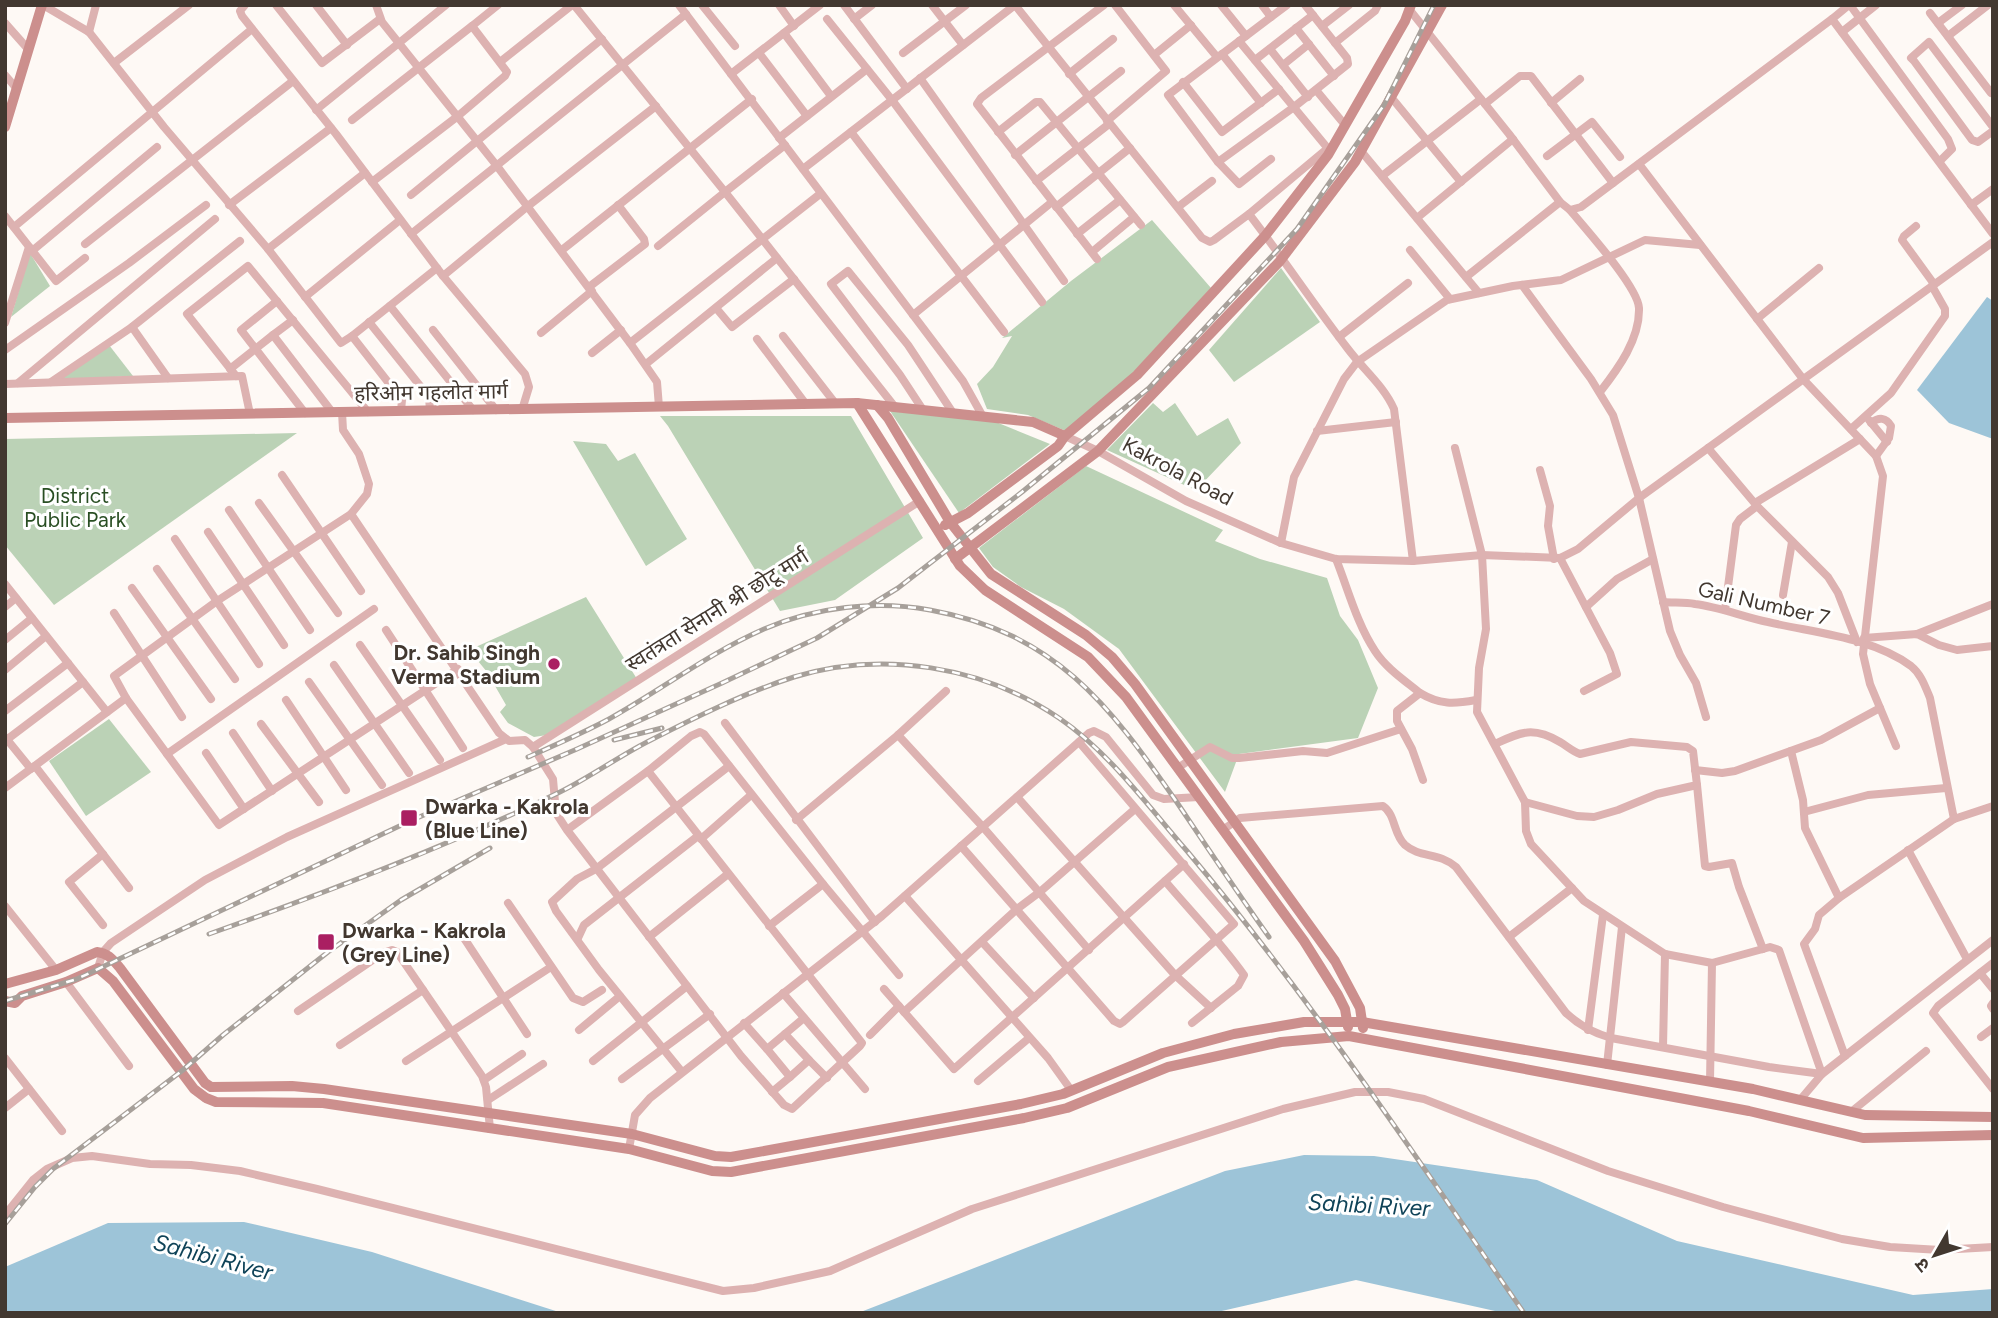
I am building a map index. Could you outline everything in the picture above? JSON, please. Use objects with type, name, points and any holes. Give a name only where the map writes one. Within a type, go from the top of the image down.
[{"type":"street","points":[[5,127],[12,93],[43,5],[89,32],[192,161],[268,249],[341,343],[437,268]]},
{"type":"street","points":[[89,32],[96,5]]},
{"type":"street","points":[[114,63],[189,5]]},
{"type":"street","points":[[244,5],[241,13],[252,29],[443,276],[524,374],[529,387],[522,410]]},
{"type":"street","points":[[276,5],[322,63],[380,19]]},
{"type":"street","points":[[316,5],[346,45]]},
{"type":"street","points":[[376,5],[380,19],[562,250],[646,364],[657,382],[659,407]]},
{"type":"street","points":[[316,110],[446,5]]},
{"type":"street","points":[[352,120],[498,5]]},
{"type":"street","points":[[500,62],[573,5],[895,407]]},
{"type":"street","points":[[679,5],[963,381],[982,415]]},
{"type":"street","points":[[702,5],[735,47]]},
{"type":"street","points":[[779,5],[794,26]]},
{"type":"street","points":[[732,74],[820,5]]},
{"type":"street","points":[[844,5],[907,89]]},
{"type":"street","points":[[854,19],[872,5]]},
{"type":"street","points":[[932,5],[963,45]]},
{"type":"street","points":[[903,53],[967,5]]},
{"type":"street","points":[[803,169],[1015,5],[1202,238],[1210,242],[1329,150]]},
{"type":"street","points":[[1104,5],[979,101],[979,106],[1095,256],[1134,217]]},
{"type":"street","points":[[1036,181],[1166,73],[1165,68],[1115,5]]},
{"type":"street","points":[[1174,5],[1261,103]]},
{"type":"street","points":[[1221,5],[1255,60],[1329,150]]},
{"type":"street","points":[[1262,5],[1271,17]]},
{"type":"street","points":[[1271,159],[1239,184],[1218,162],[1169,97],[1183,82],[1287,5]]},
{"type":"street","points":[[1218,162],[1308,97],[1349,61],[1305,5]]},
{"type":"street","points":[[1322,26],[1349,5]]},
{"type":"street","points":[[1335,43],[1375,11],[1378,5]]},
{"type":"street","points":[[955,559],[1098,451],[1283,257],[1355,162],[1442,5]]},
{"type":"street","points":[[1570,210],[1581,207],[1849,5],[1948,139],[1952,149],[1940,161]]},
{"type":"street","points":[[1842,32],[1876,5]]},
{"type":"street","points":[[1943,30],[1962,5]]},
{"type":"street","points":[[1929,42],[1993,129],[1978,142],[1972,140],[1911,58],[1914,53],[1943,30],[1988,5]]},
{"type":"street","points":[[1409,7],[1560,202],[1570,210],[1608,257],[1637,298],[1639,309],[1636,326],[1624,361],[1600,392]]},
{"type":"street","points":[[937,529],[968,513],[1058,446],[1065,436],[1137,375],[1265,236],[1345,125],[1405,21],[1409,7]]},
{"type":"street","points":[[1930,13],[1991,93]]},
{"type":"street","points":[[411,234],[686,14]]},
{"type":"street","points":[[1255,60],[1313,15]]},
{"type":"street","points":[[827,19],[892,100],[1042,302]]},
{"type":"street","points":[[1832,19],[1993,234]]},
{"type":"street","points":[[5,23],[28,49]]},
{"type":"street","points":[[1154,55],[1191,25]]},
{"type":"street","points":[[372,182],[506,75],[506,69],[472,26]]},
{"type":"street","points":[[1297,28],[1334,76]]},
{"type":"street","points":[[14,228],[252,29]]},
{"type":"street","points":[[784,33],[831,96]]},
{"type":"street","points":[[411,195],[602,39]]},
{"type":"street","points":[[1069,74],[1113,39]]},
{"type":"street","points":[[1283,65],[1309,44]]},
{"type":"street","points":[[1270,49],[1308,97]]},
{"type":"street","points":[[759,53],[807,116]]},
{"type":"street","points":[[779,138],[867,69]]},
{"type":"street","points":[[1015,155],[1121,71]]},
{"type":"street","points":[[5,75],[12,93]]},
{"type":"street","points":[[1382,176],[1483,101],[1525,75],[1531,76],[1613,183]]},
{"type":"street","points":[[920,78],[1064,281]]},
{"type":"street","points":[[1551,103],[1580,79]]},
{"type":"street","points":[[85,244],[293,81]]},
{"type":"street","points":[[1183,82],[1222,132],[1279,89]]},
{"type":"street","points":[[1316,90],[1345,125]]},
{"type":"street","points":[[1391,97],[1461,182]]},
{"type":"street","points":[[562,250],[751,99]]},
{"type":"street","points":[[998,132],[1038,101],[1140,226]]},
{"type":"street","points":[[443,276],[656,106]]},
{"type":"street","points":[[1547,156],[1593,122],[1620,158]]},
{"type":"street","points":[[229,205],[331,128]]},
{"type":"street","points":[[850,132],[1004,332]]},
{"type":"street","points":[[1417,218],[1513,139]]},
{"type":"street","points":[[658,246],[785,145]]},
{"type":"street","points":[[5,323],[30,249],[157,147]]},
{"type":"street","points":[[914,315],[1024,224],[1130,148]]},
{"type":"street","points":[[1361,151],[1479,293]]},
{"type":"street","points":[[1639,164],[1803,379],[1876,457],[1883,476],[1861,642]]},
{"type":"street","points":[[268,249],[365,173]]},
{"type":"street","points":[[1178,207],[1212,181]]},
{"type":"street","points":[[1971,205],[1993,189]]},
{"type":"street","points":[[630,342],[820,194]]},
{"type":"street","points":[[1077,234],[1120,200]]},
{"type":"street","points":[[1466,277],[1560,202]]},
{"type":"street","points":[[5,350],[206,205]]},
{"type":"street","points":[[541,333],[645,244],[618,205]]},
{"type":"street","points":[[1249,214],[1283,257],[1357,362],[1390,400],[1396,422],[1413,561]]},
{"type":"street","points":[[5,216],[56,281],[85,258]]},
{"type":"street","points":[[18,383],[215,219]]},
{"type":"street","points":[[305,297],[400,220]]},
{"type":"street","points":[[1851,429],[1868,419],[1896,387],[1945,316],[1945,309],[1933,285],[1902,240],[1916,226]]},
{"type":"street","points":[[1281,543],[1294,477],[1344,379],[1357,362],[1434,307],[1450,299],[1561,280],[1645,240],[1700,244]]},
{"type":"street","points":[[51,382],[132,327],[240,241]]},
{"type":"street","points":[[1557,558],[1578,549],[1639,498],[1993,242]]},
{"type":"street","points":[[1410,250],[1450,299]]},
{"type":"street","points":[[646,364],[777,258]]},
{"type":"street","points":[[250,414],[242,376],[233,372],[187,314],[248,266],[368,412]]},
{"type":"street","points":[[1757,318],[1819,268]]},
{"type":"street","points":[[923,410],[831,284],[848,271],[908,345],[953,413]]},
{"type":"street","points":[[716,308],[732,327],[794,279]]},
{"type":"street","points":[[1339,337],[1408,283]]},
{"type":"street","points":[[1522,285],[1600,392],[1616,423],[1639,498],[1675,644],[1696,683],[1706,717]]},
{"type":"street","points":[[277,301],[241,330],[305,413]]},
{"type":"street","points":[[390,306],[473,410]]},
{"type":"street","points":[[5,384],[168,378],[233,372],[255,349],[293,320]]},
{"type":"street","points":[[369,322],[429,397],[430,411]]},
{"type":"street","points":[[132,327],[168,378]]},
{"type":"street","points":[[433,330],[496,410]]},
{"type":"street","points":[[592,353],[621,330]]},
{"type":"street","points":[[273,335],[337,412],[344,430],[359,454],[369,484],[367,494],[351,514],[216,601],[114,676],[126,698],[219,825],[458,669]]},
{"type":"street","points":[[352,336],[402,400],[401,411]]},
{"type":"street","points":[[783,336],[835,403]]},
{"type":"street","points":[[757,339],[805,403]]},
{"type":"street","points":[[858,403],[955,559],[972,579],[1074,647],[1103,670],[1126,697],[1224,829],[1316,960],[1338,995],[1348,1021],[1349,1036]]},
{"type":"street","name":"Kakrola Road","points":[[858,403],[1033,422],[1098,451],[1186,501],[1281,543],[1336,559],[1413,561],[1482,555],[1557,558]]},
{"type":"street","name":"हरिओम गहलोत मार्ग","points":[[5,418],[858,403]]},
{"type":"street","points":[[877,405],[888,418],[950,522],[991,574],[1086,635],[1112,657],[1135,684],[1335,961],[1355,996],[1363,1037]]},
{"type":"street","points":[[1868,419],[1880,418],[1889,423],[1891,431],[1876,457]]},
{"type":"street","points":[[1868,419],[1887,442]]},
{"type":"street","points":[[1317,431],[1396,422]]},
{"type":"street","points":[[1725,610],[1736,525],[1740,519],[1756,504],[1860,439]]},
{"type":"street","points":[[1708,447],[1756,504],[1828,577],[1861,642],[1870,684],[1896,746]]},
{"type":"street","points":[[1455,448],[1482,555],[1486,629],[1476,700],[1480,719],[1525,802],[1526,831],[1531,844],[1584,901],[1665,954],[1712,963],[1774,947],[1782,955],[1822,1074]]},
{"type":"street","points":[[1540,470],[1550,506],[1548,526],[1557,558],[1610,653],[1617,674],[1584,691]]},
{"type":"street","points":[[282,475],[362,591]]},
{"type":"street","name":"स्वतंत्रता सेनानी श्री छोटू मार्ग","points":[[533,747],[920,501]]},
{"type":"street","points":[[259,503],[338,613]]},
{"type":"street","points":[[229,510],[310,630]]},
{"type":"street","points":[[351,514],[499,733],[506,739]]},
{"type":"street","points":[[208,532],[284,646]]},
{"type":"street","points":[[175,539],[258,664]]},
{"type":"street","points":[[1783,594],[1792,542]]},
{"type":"street","points":[[1336,559],[1366,635],[1375,652],[1389,668],[1420,693],[1440,703],[1476,700]]},
{"type":"street","points":[[1586,607],[1617,579],[1653,559]]},
{"type":"street","points":[[157,569],[235,679]]},
{"type":"street","points":[[5,584],[107,712]]},
{"type":"street","points":[[132,588],[211,699]]},
{"type":"street","points":[[5,607],[16,598]]},
{"type":"street","name":"Gali Number 7","points":[[1663,602],[1695,604],[1725,610],[1764,622],[1861,642]]},
{"type":"street","points":[[1861,642],[1917,634],[1993,604]]},
{"type":"street","points":[[167,754],[374,609]]},
{"type":"street","points":[[114,613],[182,717]]},
{"type":"street","points":[[5,640],[32,618]]},
{"type":"street","points":[[386,630],[463,748]]},
{"type":"street","points":[[1917,634],[1957,650],[1993,646]]},
{"type":"street","points":[[5,670],[46,636]]},
{"type":"street","points":[[1861,642],[1914,668],[1924,683],[1934,715],[1954,819]]},
{"type":"street","points":[[360,645],[440,760]]},
{"type":"street","points":[[5,711],[68,663]]},
{"type":"street","points":[[334,665],[409,774]]},
{"type":"street","points":[[83,682],[6,739],[33,768],[129,888]]},
{"type":"street","points":[[309,682],[382,785]]},
{"type":"street","points":[[796,820],[898,736],[946,691]]},
{"type":"street","points":[[1420,693],[1397,711],[1401,729],[1412,749],[1423,780]]},
{"type":"street","points":[[5,788],[126,698]]},
{"type":"street","points":[[286,699],[346,790]]},
{"type":"street","points":[[1695,770],[1722,773],[1735,771],[1829,737],[1880,708]]},
{"type":"street","points":[[725,723],[875,922]]},
{"type":"street","points":[[261,724],[296,775],[319,802]]},
{"type":"street","points":[[1179,767],[1210,747],[1232,758],[1303,751],[1327,753],[1401,729]]},
{"type":"street","points":[[629,1149],[635,1115],[641,1105],[875,922],[1094,731],[1100,732],[1148,791],[1158,799],[1199,797]]},
{"type":"street","points":[[567,831],[691,736],[700,732],[899,975]]},
{"type":"street","points":[[1495,744],[1528,732],[1537,732],[1550,736],[1580,754],[1631,742],[1687,747],[1693,751],[1705,866],[1732,863],[1763,949]]},
{"type":"street","points":[[233,733],[272,791]]},
{"type":"street","points":[[898,736],[1041,891],[1089,950]]},
{"type":"street","points":[[5,1001],[15,1003],[22,996],[66,982],[97,968],[103,952],[111,943],[205,880],[287,837],[506,739],[525,740],[533,747],[553,779],[555,808],[567,831],[741,1056],[784,1105],[789,1110],[792,1109],[862,1043],[648,771]]},
{"type":"street","points":[[961,846],[1119,1024],[1234,924],[1079,742]]},
{"type":"street","points":[[1791,751],[1808,834],[1839,898]]},
{"type":"street","points":[[206,753],[244,809]]},
{"type":"street","points":[[682,1072],[620,996],[552,902],[577,879],[596,869],[729,766]]},
{"type":"street","points":[[1525,802],[1577,816],[1594,817],[1657,794],[1697,785]]},
{"type":"street","points":[[1804,812],[1868,795],[1946,788]]},
{"type":"street","points":[[578,938],[584,925],[699,838],[751,794]]},
{"type":"street","points":[[1017,797],[1175,975],[1211,1008]]},
{"type":"street","points":[[1224,829],[1240,818],[1383,806],[1390,813],[1401,841],[1415,851],[1443,857],[1456,867],[1566,1013],[1588,1030],[1611,1038],[1822,1074]]},
{"type":"street","points":[[1845,1056],[1804,944],[1815,929],[1819,915],[1839,898],[1954,819],[1993,806]]},
{"type":"street","points":[[870,1035],[961,961],[1017,909],[1135,809]]},
{"type":"street","points":[[1909,850],[1967,959]]},
{"type":"street","points":[[103,854],[69,882],[103,925]]},
{"type":"street","points":[[884,989],[954,1069],[1184,863]]},
{"type":"street","points":[[649,937],[728,874]]},
{"type":"street","points":[[1165,881],[1217,938],[1244,975],[1238,986],[1192,1023]]},
{"type":"street","points":[[769,926],[823,884]]},
{"type":"street","points":[[1509,937],[1572,888]]},
{"type":"street","points":[[905,896],[1052,1063],[1071,1090]]},
{"type":"street","points":[[508,903],[577,1001],[590,999],[602,990]]},
{"type":"street","points":[[5,906],[56,970]]},
{"type":"street","points":[[1588,1030],[1602,915]]},
{"type":"street","points":[[1607,1065],[1622,927]]},
{"type":"street","points":[[458,929],[527,1034]]},
{"type":"street","points":[[1800,1100],[1822,1074],[1993,940]]},
{"type":"street","points":[[982,942],[1034,998]]},
{"type":"street","points":[[298,1011],[383,953],[397,951],[484,1080],[490,1129]]},
{"type":"street","points":[[5,984],[56,970],[97,952],[103,952],[120,968],[205,1083],[211,1087],[292,1086],[489,1106],[632,1134],[715,1156],[741,1156],[1021,1104],[1071,1090],[1163,1053],[1234,1034],[1304,1022],[1362,1022],[1710,1082],[1865,1115],[1993,1117]]},
{"type":"street","points":[[1663,1047],[1665,954]]},
{"type":"street","points":[[1710,1082],[1712,963]]},
{"type":"street","points":[[1993,963],[1938,1006],[1933,1013],[1993,1089]]},
{"type":"street","points":[[406,1061],[551,967]]},
{"type":"street","points":[[97,968],[113,981],[194,1089],[216,1102],[323,1103],[629,1149],[712,1171],[752,1170],[1024,1118],[1068,1108],[1168,1067],[1282,1042],[1349,1036],[1749,1111],[1863,1138],[1993,1135]]},
{"type":"street","points":[[1980,973],[1993,989]]},
{"type":"street","points":[[66,982],[129,1066]]},
{"type":"street","points":[[593,1061],[687,986]]},
{"type":"street","points":[[340,1045],[423,990]]},
{"type":"street","points":[[783,993],[866,1089]]},
{"type":"street","points":[[579,1030],[620,996]]},
{"type":"street","points":[[1993,1003],[1993,1009]]},
{"type":"street","points":[[622,1079],[710,1014]]},
{"type":"street","points":[[766,1049],[804,1018]]},
{"type":"street","points":[[744,1023],[790,1077]]},
{"type":"street","points":[[1982,1037],[1993,1028]]},
{"type":"street","points":[[154,1037],[165,1029]]},
{"type":"street","points":[[785,1034],[827,1078]]},
{"type":"street","points":[[978,1081],[1029,1038]]},
{"type":"street","points":[[1851,1112],[1926,1051]]},
{"type":"street","points":[[484,1080],[522,1054]]},
{"type":"street","points":[[5,1058],[62,1132]]},
{"type":"street","points":[[772,1092],[809,1060]]},
{"type":"street","points":[[489,1106],[543,1064]]},
{"type":"street","points":[[5,1108],[29,1089]]},
{"type":"street","points":[[5,1215],[33,1180],[47,1169],[72,1158],[92,1156],[150,1164],[191,1165],[240,1171],[317,1189],[723,1291],[754,1288],[830,1271],[972,1209],[1283,1109],[1355,1092],[1388,1092],[1424,1099],[1608,1171],[1723,1207],[1842,1239],[1890,1247],[1940,1250],[1993,1247]]},
{"type":"green space","points":[[1152,220],[1211,288],[1128,378],[1066,431],[1028,415],[987,409],[977,384],[993,367],[1012,336],[1002,338],[1071,281]]},
{"type":"green space","points":[[30,253],[50,286],[11,317]]},
{"type":"green space","points":[[1281,268],[1320,322],[1234,382],[1209,350]]},
{"type":"green space","points":[[109,345],[133,376],[58,380]]},
{"type":"green space","points":[[1153,403],[1163,412],[1175,403],[1197,436],[1228,418],[1241,443],[1198,488],[1193,489],[1107,450]]},
{"type":"green space","points":[[890,411],[996,422],[1050,444],[959,513]]},
{"type":"green space","points":[[660,416],[851,416],[923,538],[835,600],[780,611]]},
{"type":"green space","name":"District Public Park","points":[[297,433],[54,605],[5,545],[5,439]]},
{"type":"green space","points":[[573,441],[606,444],[618,461],[635,453],[687,539],[646,566]]},
{"type":"green space","points":[[1086,466],[1223,530],[1215,541],[1260,559],[1327,578],[1340,616],[1358,640],[1378,688],[1358,738],[1239,754],[1225,792],[1119,649],[1064,609],[1021,587],[993,567],[979,548]]},
{"type":"green space","name":"Dr. Sahib Singh Verma Stadium","points":[[586,597],[637,679],[547,735],[534,737],[508,723],[500,712],[506,705],[487,672],[469,650]]},
{"type":"green space","points":[[109,719],[151,772],[86,816],[49,761]]},
{"type":"water","points":[[1987,297],[1993,301],[1993,439],[1949,423],[1917,390]]},
{"type":"water","name":"Sahibi River","points":[[1304,1155],[1374,1156],[1537,1180],[1677,1241],[1913,1295],[1993,1289],[1993,1313],[1504,1313],[1356,1280],[1213,1313],[858,1313],[1225,1171]]},
{"type":"water","name":"Sahibi River","points":[[244,1222],[372,1252],[562,1313],[5,1313],[5,1267],[108,1223]]},
{"type":"railway","points":[[5,1001],[77,979],[410,821],[722,683],[817,638],[898,588],[1022,492],[1149,388],[1297,229],[1384,105],[1434,5]]},
{"type":"railway","points":[[528,757],[609,719],[724,649],[784,621],[825,611],[867,606],[930,610],[974,621],[1012,636],[1045,655],[1074,677],[1101,704],[1151,766],[1269,937]]},
{"type":"railway","points":[[209,934],[342,885],[474,831],[560,792],[682,724],[776,683],[828,669],[862,665],[896,664],[965,675],[1029,700],[1059,718],[1095,747],[1127,780],[1232,906],[1319,1020],[1524,1313]]},
{"type":"railway","points":[[614,740],[662,728]]},
{"type":"railway","points":[[5,1224],[53,1169],[183,1070],[328,952],[401,900],[490,848]]},
{"type":"place","name":"Dr. Sahib Singh Verma Stadium","points":[[554,664]]},
{"type":"place","name":"Dwarka - Kakrola (Blue Line)","points":[[409,818]]},
{"type":"place","name":"Dwarka - Kakrola (Grey Line)","points":[[326,942]]}]
